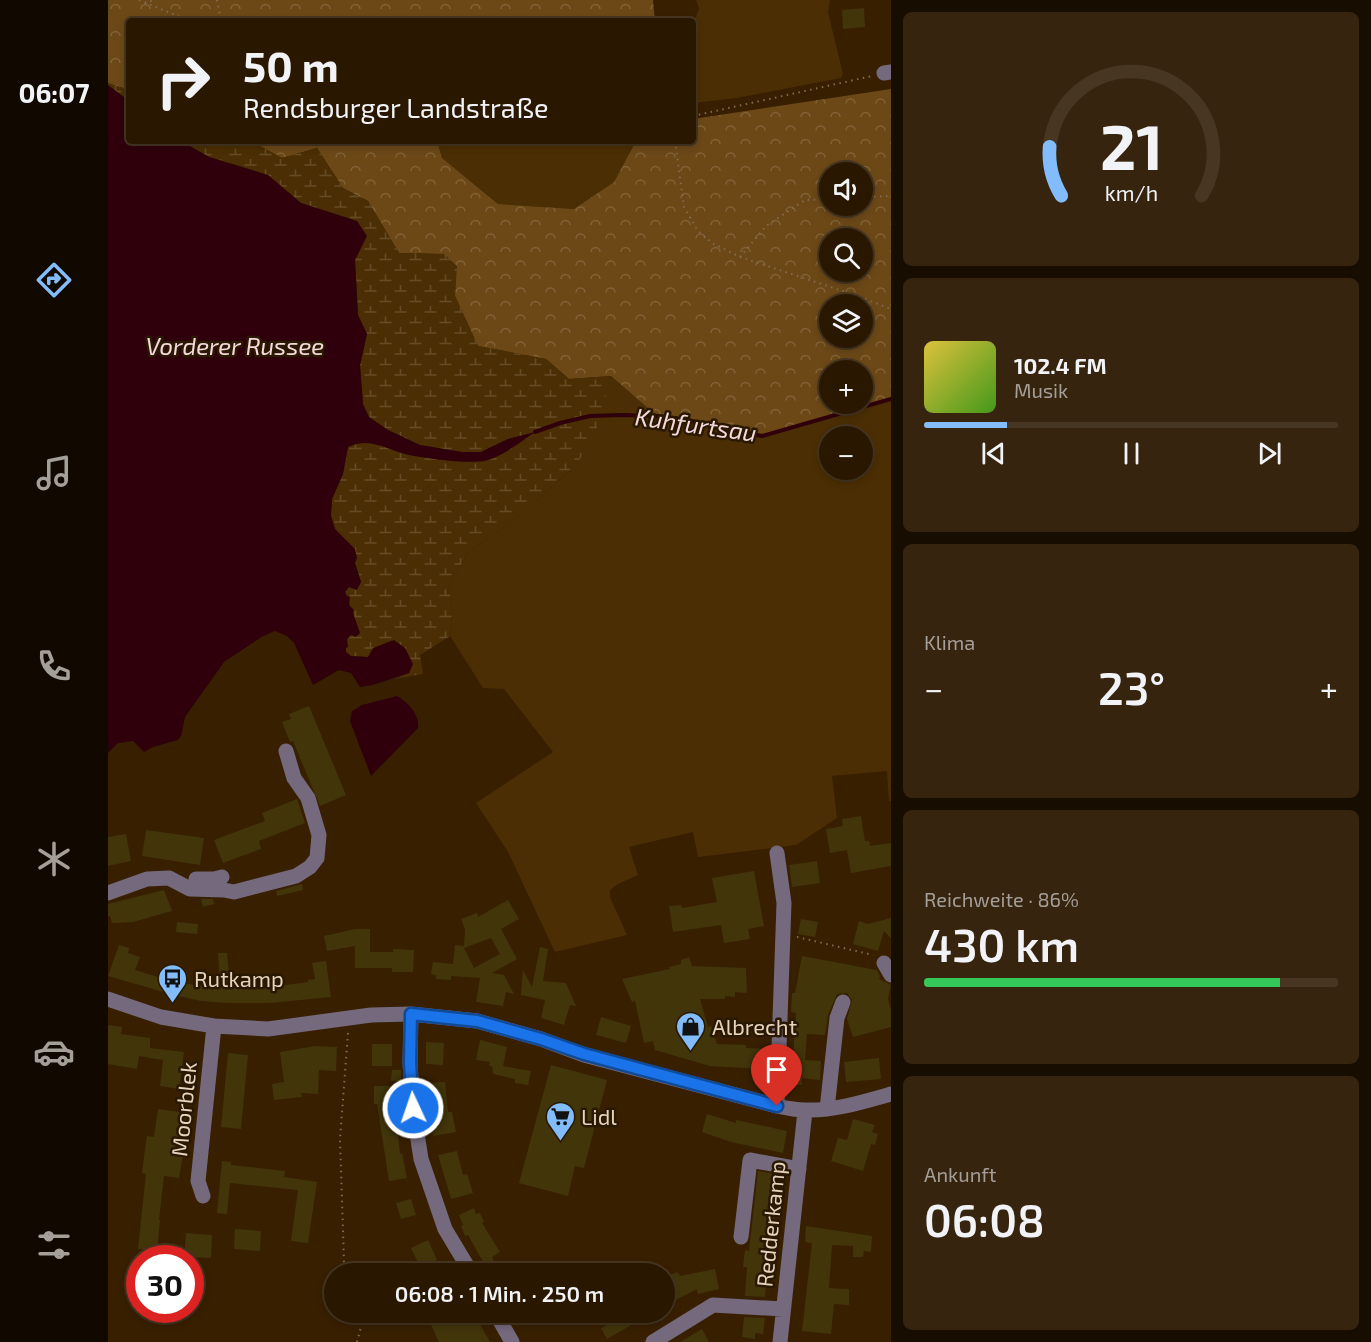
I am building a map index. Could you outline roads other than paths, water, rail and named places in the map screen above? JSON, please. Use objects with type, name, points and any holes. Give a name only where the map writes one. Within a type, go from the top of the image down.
[{"type":"street","points":[[169,878],[190,889],[234,892],[296,876],[310,867],[317,858],[319,835],[308,798],[294,778],[286,751]]},
{"type":"street","points":[[777,853],[784,903],[777,1106]]},
{"type":"street","points":[[108,893],[147,879],[222,877]]},
{"type":"street","points":[[108,999],[161,1017],[214,1026],[268,1029],[371,1015],[411,1014],[477,1021],[584,1054],[777,1106],[805,1111],[855,1104],[891,1094]]},
{"type":"street","points":[[827,1109],[837,1018],[843,1002]]},
{"type":"street","points":[[411,1014],[410,1063],[413,1108],[421,1159],[445,1229],[465,1263]]},
{"type":"street","name":"Moorblek","points":[[203,1196],[198,1181],[214,1026]]},
{"type":"street","name":"Redderkamp","points":[[780,1342],[805,1111]]},
{"type":"street","points":[[741,1237],[750,1160],[799,1169]]},
{"type":"street","points":[[653,1342],[713,1305],[783,1310]]},
{"type":"street","points":[[501,1323],[512,1342]]},
{"type":"water","name":"Vorderer Russee","points":[[108,85],[126,99],[126,144],[186,144],[209,157],[268,175],[301,203],[357,221],[367,236],[355,260],[358,315],[367,334],[360,365],[363,404],[369,417],[388,430],[420,445],[462,452],[481,452],[508,439],[535,432],[503,453],[483,461],[456,461],[409,455],[371,443],[348,447],[343,474],[332,499],[331,516],[335,529],[355,549],[357,558],[355,563],[361,582],[357,590],[349,587],[345,592],[350,597],[349,605],[354,610],[360,633],[356,637],[351,635],[347,639],[346,652],[351,656],[368,657],[373,648],[394,640],[405,648],[413,664],[409,673],[360,687],[351,673],[339,670],[313,685],[294,643],[287,636],[275,631],[263,636],[224,662],[185,717],[178,740],[144,752],[133,741],[118,743],[108,753]]},
{"type":"water","points":[[397,696],[412,709],[417,718],[418,728],[371,776],[350,721],[352,711],[362,705]]},
{"type":"waterway","name":"Kuhfurtsau","points":[[535,432],[590,416],[622,415],[682,419],[762,436],[891,399]]},
{"type":"place","name":"Rutkamp","points":[[173,1004]]},
{"type":"place","name":"Albrecht","points":[[691,1052]]},
{"type":"place","name":"Lidl","points":[[560,1142]]}]
